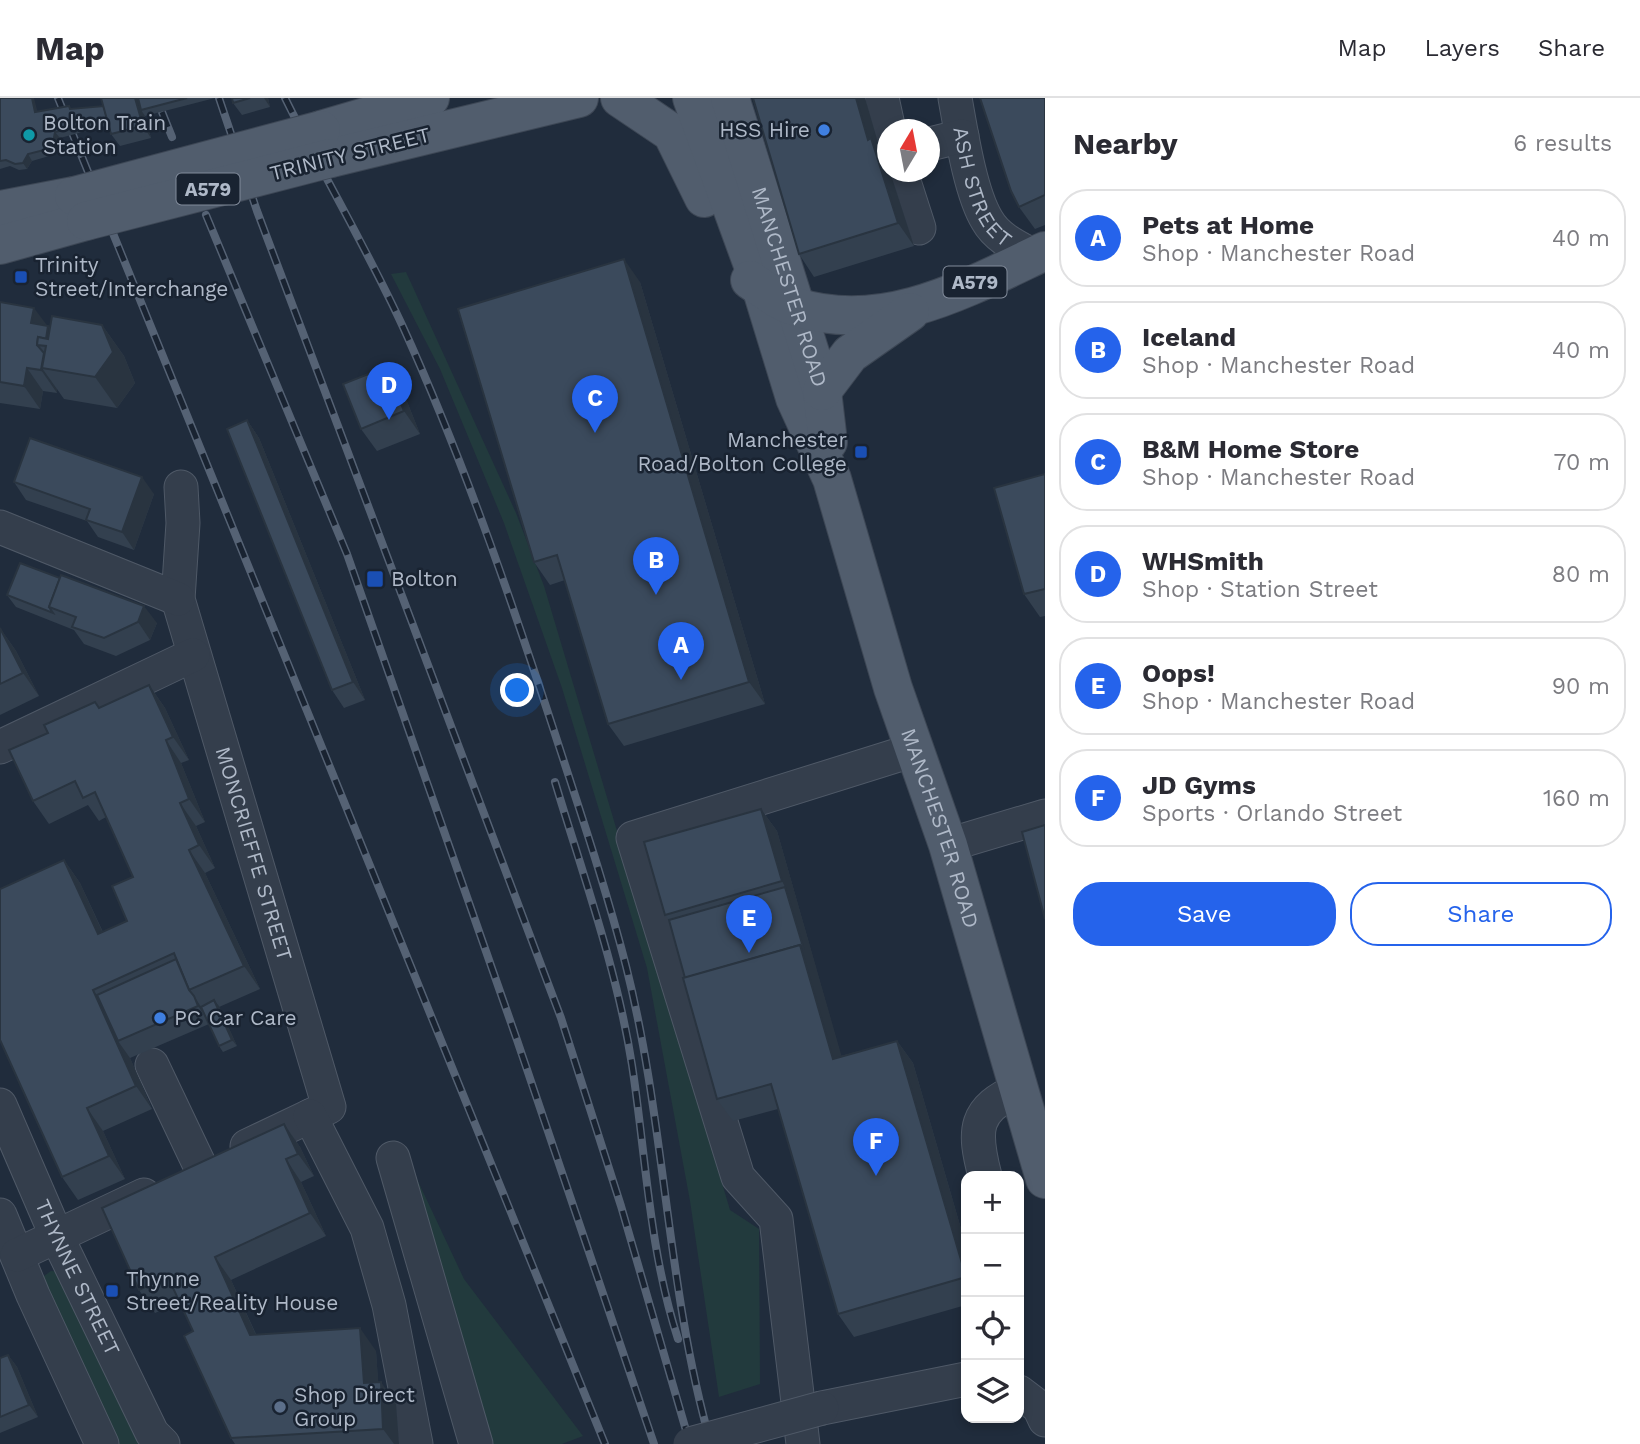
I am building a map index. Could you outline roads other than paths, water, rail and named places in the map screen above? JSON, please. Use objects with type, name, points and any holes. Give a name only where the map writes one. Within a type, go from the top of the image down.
[{"type":"main road","name":"TRINITY STREET","points":[[326,144],[430,98]]},
{"type":"main road","name":"TRINITY STREET","points":[[0,245],[80,209],[326,144],[579,98]]},
{"type":"main road","name":"MANCHESTER ROAD","points":[[620,98],[672,133],[690,163],[726,249],[736,265],[761,287]]},
{"type":"main road","name":"MANCHESTER ROAD","points":[[692,98],[761,287],[795,398],[832,479],[914,750],[948,845],[1020,1089],[1038,1130],[1045,1179]]},
{"type":"main road","name":"MANCHESTER ROAD","points":[[730,98],[822,391],[832,479]]},
{"type":"main road","name":"TRINITY STREET","points":[[0,210],[80,209]]},
{"type":"main road","name":"A579","points":[[761,287],[795,307],[856,317],[915,308],[1040,254]]},
{"type":"main road","points":[[822,391],[842,362],[915,308]]},
{"type":"street","points":[[882,98],[887,119]]},
{"type":"street","name":"ASH STREET","points":[[956,98],[962,136],[987,220],[1003,239],[1040,254]]},
{"type":"street","points":[[940,141],[962,136]]},
{"type":"street","points":[[904,182],[919,229]]},
{"type":"street","name":"MONCRIEFFE STREET","points":[[181,487],[183,523],[178,599],[320,1111],[367,1228],[389,1305],[416,1444]]},
{"type":"street","points":[[0,527],[178,599]]},
{"type":"street","points":[[0,747],[193,655]]},
{"type":"street","points":[[803,1444],[776,1219],[738,1177],[633,838],[914,750]]},
{"type":"street","points":[[948,845],[1045,816]]},
{"type":"street","points":[[152,1065],[201,1168]]},
{"type":"street","points":[[984,1171],[976,1139],[980,1121],[990,1105],[1020,1089]]},
{"type":"street","name":"THYNNE STREET","points":[[0,1105],[57,1237],[152,1433],[163,1444]]},
{"type":"street","points":[[17,1255],[320,1111]]},
{"type":"street","points":[[393,1157],[476,1444]]},
{"type":"street","points":[[0,1215],[102,1444]]},
{"type":"street","points":[[690,1444],[822,1408],[957,1381]]},
{"type":"street","points":[[1024,1396],[1039,1407],[1045,1420]]},
{"type":"railway","points":[[58,98],[605,1444]]},
{"type":"railway","points":[[219,98],[257,211],[561,1018],[621,1206],[690,1444]]},
{"type":"railway","points":[[285,98],[389,298],[446,427],[503,579],[592,850],[626,966],[639,1026],[650,1085],[684,1326],[711,1444]]},
{"type":"railway","points":[[162,112],[172,137]]},
{"type":"railway","points":[[206,215],[347,554],[517,1040],[654,1444]]},
{"type":"railway","points":[[555,782],[598,922],[626,1029],[654,1237],[678,1339]]},
{"type":"place","name":"HSS Hire","points":[[824,130]]},
{"type":"place","name":"Bolton Train Station","points":[[29,135]]},
{"type":"place","name":"Trinity Street/Interchange","points":[[21,277]]},
{"type":"place","name":"WHSmith","points":[[389,420]]},
{"type":"place","name":"B&M Home Store","points":[[595,433]]},
{"type":"place","name":"Manchester Road/Bolton College","points":[[861,452]]},
{"type":"place","name":"Bolton","points":[[375,579]]},
{"type":"place","name":"Iceland","points":[[656,595]]},
{"type":"place","name":"Pets at Home","points":[[681,680]]},
{"type":"place","name":"Oops!","points":[[749,953]]},
{"type":"place","name":"PC Car Care","points":[[160,1018]]},
{"type":"place","name":"JD Gyms","points":[[876,1176]]},
{"type":"place","name":"Thynne Street/Reality House","points":[[112,1291]]},
{"type":"place","name":"Shop Direct Group","points":[[280,1407]]}]
